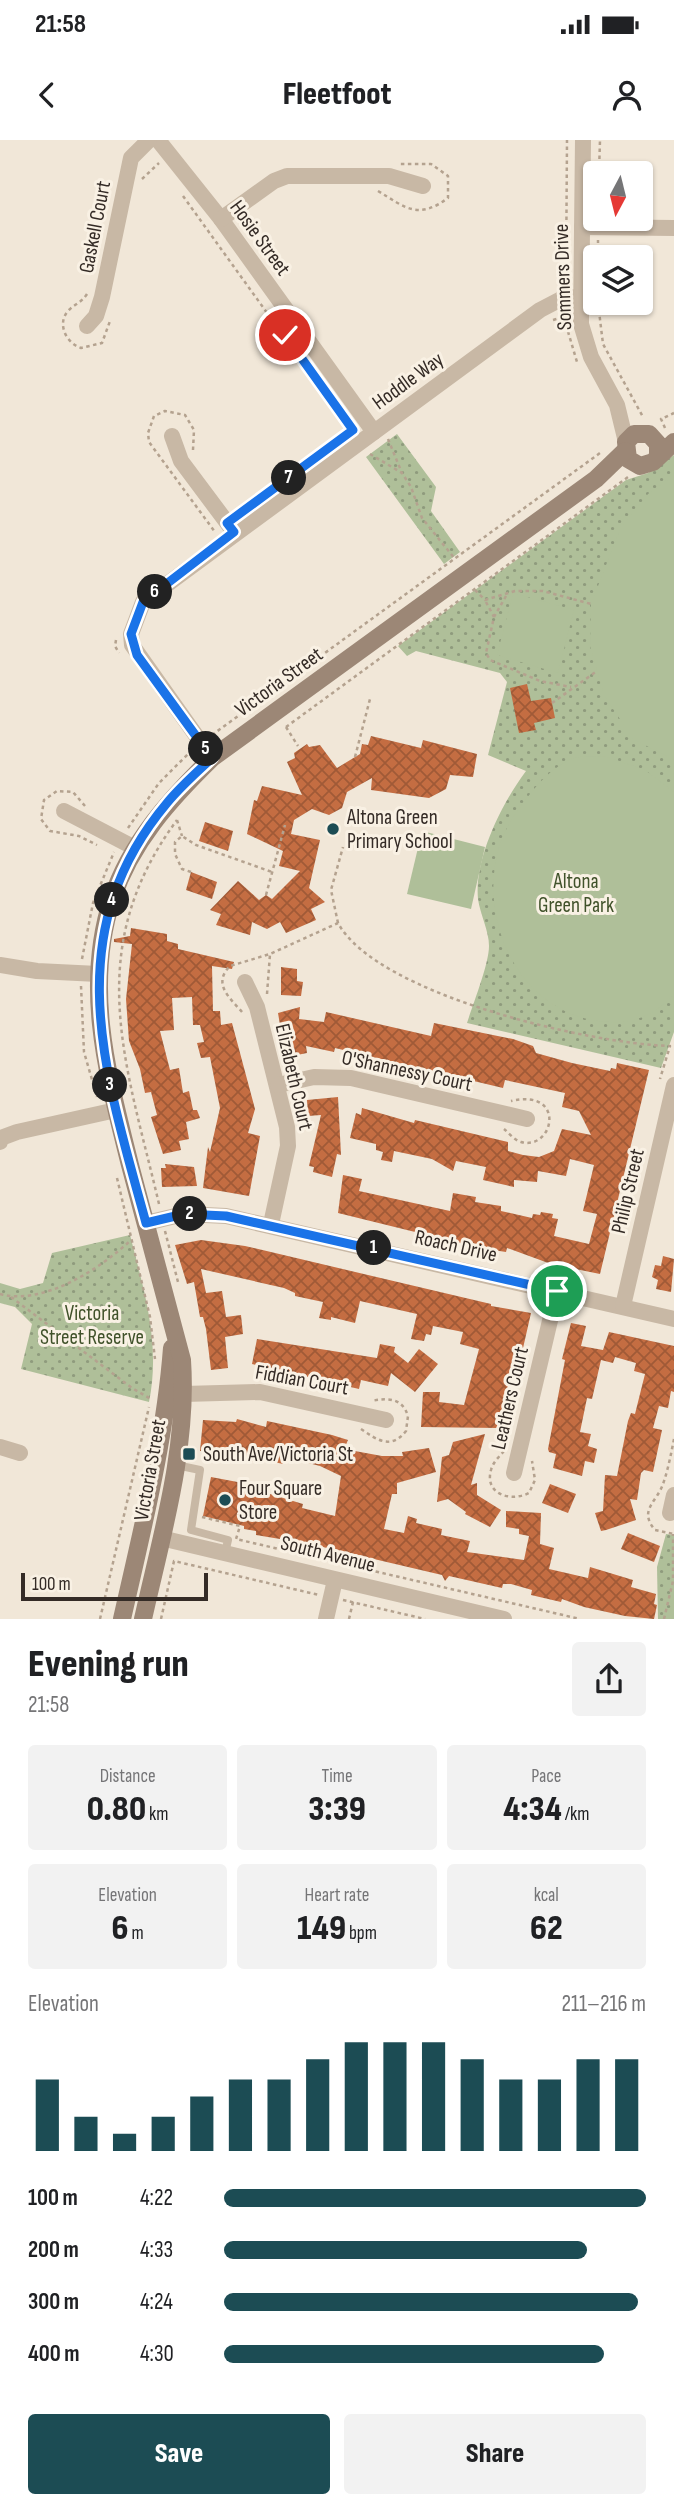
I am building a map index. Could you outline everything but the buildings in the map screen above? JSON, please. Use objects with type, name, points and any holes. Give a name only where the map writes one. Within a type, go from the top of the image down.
[{"type":"street","name":"Gaskell Court","points":[[86,326],[96,316],[102,297],[131,158],[149,140]]},
{"type":"street","name":"Hosie Street","points":[[158,140],[221,219],[381,435]]},
{"type":"street","name":"Sommers Drive","points":[[583,140],[581,324],[591,357],[617,405],[627,456]]},
{"type":"street","points":[[221,219],[274,181],[287,176],[389,176],[422,186]]},
{"type":"street","points":[[582,227],[674,228]]},
{"type":"street","name":"Hoddle Way","points":[[212,758],[196,747],[137,655],[131,634],[143,602],[225,529],[381,435],[540,310],[563,298],[580,297]]},
{"type":"street","name":"Sommers Drive","points":[[617,405],[647,428]]},
{"type":"street","points":[[647,428],[658,444],[658,454]]},
{"type":"street","points":[[674,430],[647,428],[634,434],[627,456],[649,464],[674,442]]},
{"type":"street","points":[[172,436],[181,461],[225,529]]},
{"type":"street","name":"Victoria Street","points":[[122,1619],[168,1394],[181,1360],[154,1222],[109,1111],[97,999],[90,974],[128,844],[212,758],[627,456]]},
{"type":"street","points":[[64,811],[128,844]]},
{"type":"street","points":[[0,965],[90,974]]},
{"type":"street","name":"Elizabeth Court","points":[[245,982],[257,1007],[287,1127],[288,1146],[271,1224]]},
{"type":"street","name":"O'Shannessy Court","points":[[278,1085],[314,1077],[351,1077],[527,1119]]},
{"type":"street","name":"Philip Street","points":[[623,1306],[667,1083]]},
{"type":"street","points":[[0,1142],[1,1138],[17,1132],[109,1111]]},
{"type":"street","name":"Roach Drive","points":[[154,1222],[184,1214],[205,1213],[271,1224],[674,1319]]},
{"type":"street","name":"Leathers Court","points":[[514,1473],[557,1291]]},
{"type":"street","name":"Fiddian Court","points":[[168,1394],[260,1392],[386,1420]]},
{"type":"street","name":"Victoria Street","points":[[143,1619],[176,1465],[168,1394]]},
{"type":"street","points":[[0,1447],[20,1453]]},
{"type":"street","points":[[670,1513],[674,1495]]},
{"type":"street","name":"South Avenue","points":[[141,1534],[504,1619]]},
{"type":"street","points":[[326,1619],[335,1580]]},
{"type":"lane","points":[[176,1465],[200,1470],[191,1530],[228,1540],[225,1553]]},
{"type":"path","points":[[599,161],[600,140]]},
{"type":"path","points":[[183,196],[353,430],[344,437]]},
{"type":"path","points":[[599,315],[603,344],[647,428]]},
{"type":"path","points":[[381,435],[411,487],[422,518],[464,574]]},
{"type":"path","points":[[369,453],[402,473]]},
{"type":"path","points":[[109,1111],[84,1052],[93,903],[107,865],[128,844],[159,783],[196,747],[454,558],[627,456]]},
{"type":"path","points":[[286,727],[617,485],[627,456]]},
{"type":"path","points":[[475,590],[485,600],[494,617]]},
{"type":"path","points":[[485,600],[506,596],[515,591],[543,591],[591,604]]},
{"type":"path","points":[[506,596],[494,617],[486,653],[490,660],[540,681],[571,687]]},
{"type":"path","points":[[117,637],[115,646],[122,657]]},
{"type":"path","points":[[552,703],[597,671]]},
{"type":"path","points":[[355,757],[370,699]]},
{"type":"path","points":[[271,716],[277,724],[286,727],[298,746]]},
{"type":"path","points":[[183,742],[196,747]]},
{"type":"path","points":[[181,1293],[154,1222],[123,1048],[118,982],[125,925],[148,863],[177,820],[181,836],[196,845],[272,872]]},
{"type":"path","points":[[266,895],[285,825]]},
{"type":"path","points":[[181,836],[175,842],[175,854],[182,869],[191,872]]},
{"type":"path","points":[[343,847],[331,890],[338,923],[351,943],[366,955],[441,994],[497,1013],[603,1039],[670,1045],[667,1083]]},
{"type":"path","points":[[270,954],[338,923]]},
{"type":"path","points":[[116,1176],[150,1317],[155,1368]]},
{"type":"path","points":[[11,1297],[64,1286],[81,1278],[98,1268],[131,1240]]},
{"type":"path","points":[[0,1294],[11,1297],[138,1392],[151,1399],[168,1394]]},
{"type":"path","points":[[100,1619],[149,1408]]},
{"type":"path","points":[[664,1619],[673,1581],[674,1534],[655,1530],[648,1519],[648,1511],[663,1487],[674,1439]]},
{"type":"path","points":[[201,1517],[240,1526],[236,1539],[580,1619]]},
{"type":"path","points":[[160,1619],[174,1561],[425,1619]]},
{"type":"path","points":[[349,1619],[353,1602]]},
{"type":"green space","points":[[397,434],[436,487],[431,511],[460,552],[444,564],[366,457]]},
{"type":"green space","name":"Altona Green Park","points":[[674,455],[674,1032],[661,1068],[467,1023],[484,973],[489,946],[478,899],[480,867],[499,815],[526,771],[488,755],[507,682],[500,673],[416,651],[407,656],[398,646],[626,480],[648,473]]},
{"type":"green space","points":[[674,475],[674,760],[633,739],[604,695],[590,646],[591,604],[620,529],[648,494]]},
{"type":"green space","points":[[513,593],[574,610],[558,673],[497,655]]},
{"type":"green space","points":[[607,757],[645,770],[674,792],[674,995],[646,1015],[616,1022],[592,1020],[565,1011],[542,996],[523,976],[508,953],[499,927],[494,899],[494,871],[500,844],[513,818],[530,794],[550,773],[569,760]]},
{"type":"green space","points":[[422,831],[485,847],[471,909],[407,894]]},
{"type":"green space","name":"Victoria Street Reserve","points":[[130,1235],[152,1338],[149,1402],[21,1369],[32,1324],[15,1307],[0,1303],[0,1283],[20,1289],[43,1283],[52,1253]]},
{"type":"green space","points":[[666,1534],[674,1535],[674,1619],[658,1619],[657,1567]]},
{"type":"place","name":"Altona Green Primary School","points":[[333,829]]},
{"type":"place","name":"South Ave/Victoria St","points":[[189,1454]]},
{"type":"place","name":"Four Square Store","points":[[225,1500]]},
{"type":"route","points":[[285,335],[353,430],[227,523],[234,532],[143,602],[131,634],[137,655],[212,758],[167,802],[135,848],[112,898],[100,946],[97,999],[104,1058],[132,1174],[146,1223],[184,1214],[226,1216],[271,1224],[557,1291]]}]
